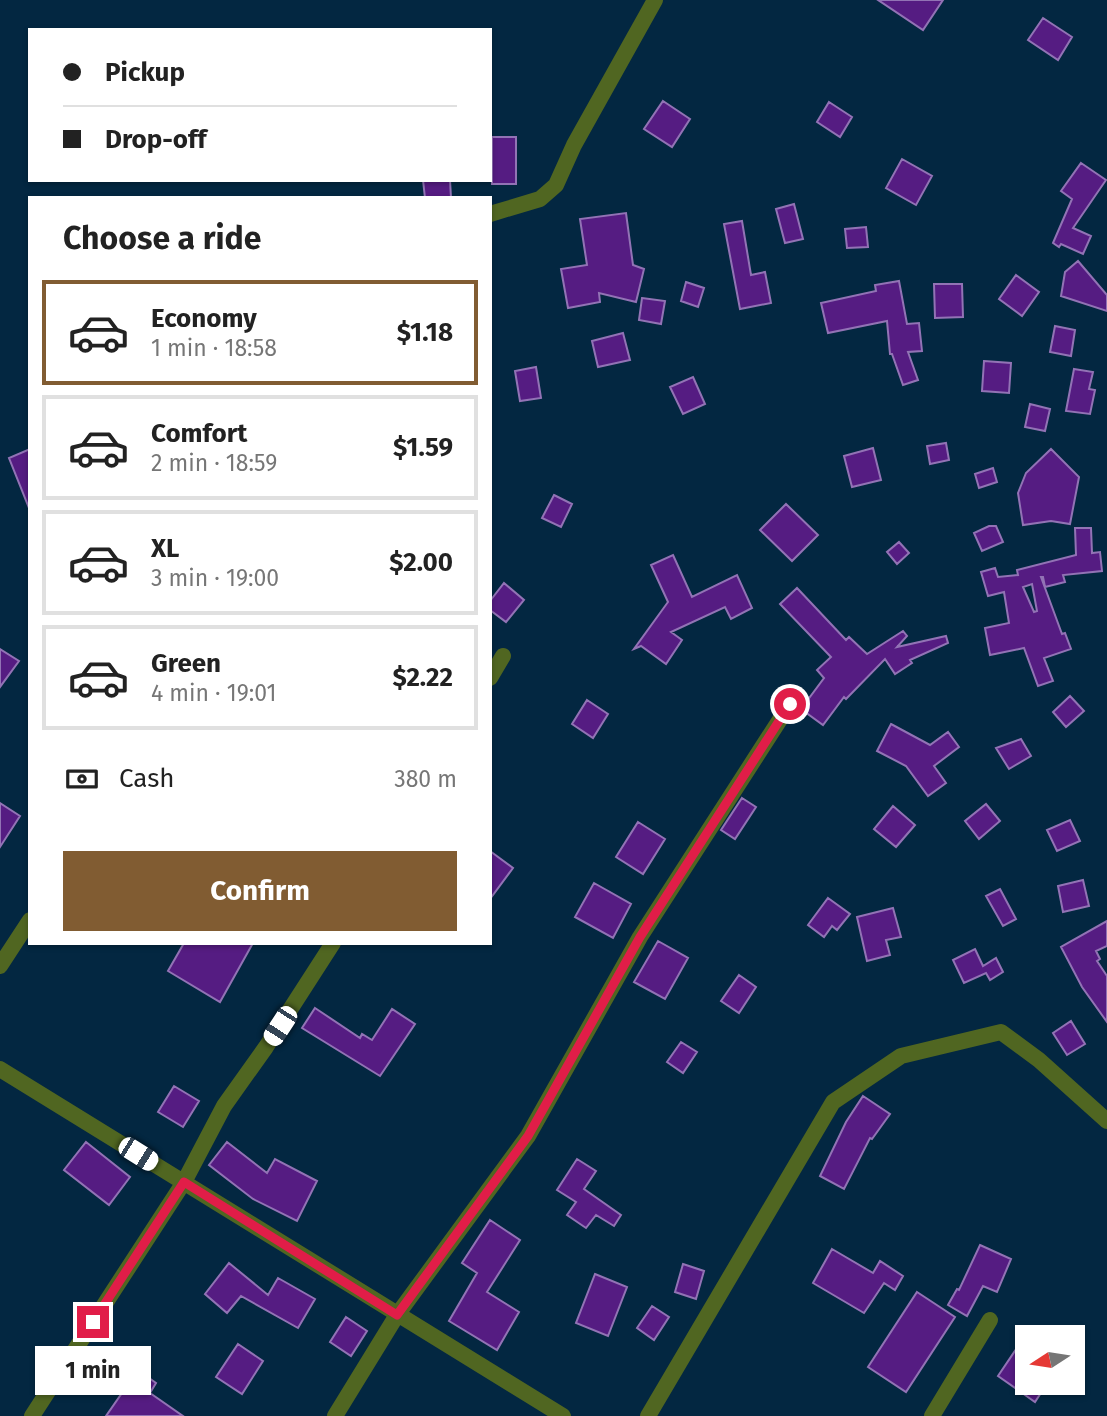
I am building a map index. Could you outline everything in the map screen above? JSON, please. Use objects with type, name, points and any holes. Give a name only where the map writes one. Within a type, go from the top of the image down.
[{"type":"street","points":[[492,213],[540,199],[556,185],[574,145],[655,0]]},
{"type":"street","points":[[492,675],[503,656]]},
{"type":"street","points":[[335,1416],[397,1315],[528,1136],[640,937],[790,704]]},
{"type":"street","points":[[0,966],[28,923]]},
{"type":"street","points":[[32,1416],[184,1182],[223,1106],[266,1047],[332,945]]},
{"type":"street","points":[[648,1416],[833,1102],[901,1056],[1000,1032],[1039,1060],[1107,1121]]},
{"type":"street","points":[[0,1069],[563,1416]]},
{"type":"street","points":[[932,1416],[990,1320]]},
{"type":"building","points":[[878,0],[943,0],[923,30]]},
{"type":"building","points":[[1043,18],[1072,37],[1058,60],[1028,40]]},
{"type":"building","points":[[663,101],[690,119],[672,147],[644,129]]},
{"type":"building","points":[[829,102],[852,117],[840,137],[817,122]]},
{"type":"building","points":[[492,137],[516,137],[516,184],[492,184]]},
{"type":"building","points":[[902,159],[932,176],[916,205],[886,188]]},
{"type":"building","points":[[1081,163],[1106,180],[1073,228],[1091,236],[1083,254],[1053,243],[1072,199],[1061,191]]},
{"type":"building","points":[[423,182],[450,182],[451,196],[425,196]]},
{"type":"building","points":[[794,204],[803,239],[785,243],[776,209]]},
{"type":"building","points":[[626,213],[633,265],[644,269],[636,302],[599,293],[600,302],[568,308],[561,269],[587,265],[580,219]]},
{"type":"building","points":[[742,221],[751,275],[765,272],[771,303],[740,309],[724,224]]},
{"type":"building","points":[[866,227],[868,247],[847,248],[845,229]]},
{"type":"building","points":[[1078,261],[1107,295],[1107,311],[1061,296],[1065,272]]},
{"type":"building","points":[[1016,275],[1039,292],[1022,316],[999,299]]},
{"type":"building","points":[[899,281],[907,324],[919,323],[922,351],[908,352],[918,380],[903,385],[890,354],[887,321],[828,333],[821,303],[876,291],[875,285]]},
{"type":"building","points":[[686,282],[704,288],[698,307],[681,301]]},
{"type":"building","points":[[934,284],[962,284],[963,317],[935,318]]},
{"type":"building","points":[[642,298],[665,301],[661,324],[639,320]]},
{"type":"building","points":[[1055,326],[1075,330],[1071,356],[1050,352]]},
{"type":"building","points":[[623,333],[630,360],[598,367],[592,341]]},
{"type":"building","points":[[984,361],[1011,363],[1009,393],[982,391]]},
{"type":"building","points":[[536,367],[541,398],[520,401],[515,371]]},
{"type":"building","points":[[1074,369],[1093,372],[1089,389],[1095,390],[1090,414],[1066,411]]},
{"type":"building","points":[[693,377],[705,404],[683,414],[670,387]]},
{"type":"building","points":[[1030,404],[1050,409],[1045,431],[1025,427]]},
{"type":"building","points":[[946,443],[949,460],[930,464],[927,446]]},
{"type":"building","points":[[873,448],[881,480],[852,487],[844,456]]},
{"type":"building","points":[[1051,449],[1079,477],[1070,524],[1051,521],[1023,525],[1018,493],[1026,473]]},
{"type":"building","points":[[28,450],[28,506],[9,458]]},
{"type":"building","points":[[993,468],[997,482],[979,488],[975,474]]},
{"type":"building","points":[[554,495],[572,504],[561,527],[542,518]]},
{"type":"building","points":[[786,504],[818,535],[792,561],[760,530]]},
{"type":"building","points":[[989,526],[996,526],[1003,542],[982,551],[974,533]]},
{"type":"building","points":[[1075,528],[1091,528],[1092,553],[1100,552],[1102,571],[1063,575],[1065,582],[1045,587],[1041,577],[1062,634],[1065,633],[1071,649],[1044,658],[1053,681],[1038,686],[1024,648],[990,655],[985,628],[1009,623],[1004,592],[988,596],[981,572],[995,568],[998,577],[1018,575],[1017,570],[1076,555]],"holes":[[[1032,584],[1037,611],[1034,612],[1023,587]]]},
{"type":"building","points":[[899,542],[909,553],[897,564],[887,552]]},
{"type":"building","points":[[673,555],[692,597],[737,575],[752,608],[731,619],[725,607],[671,632],[682,640],[666,664],[641,646],[634,649],[668,602],[651,565]]},
{"type":"building","points":[[504,583],[524,600],[506,622],[492,612],[492,598]]},
{"type":"building","points":[[797,588],[846,640],[849,637],[867,654],[903,631],[907,636],[897,647],[946,636],[948,643],[910,660],[912,663],[895,674],[885,659],[846,699],[844,697],[823,725],[801,709],[824,678],[817,670],[831,657],[780,604]]},
{"type":"building","points":[[0,649],[19,661],[0,687]]},
{"type":"building","points":[[1070,696],[1084,711],[1066,727],[1053,712]]},
{"type":"building","points":[[587,700],[608,714],[593,738],[572,724]]},
{"type":"building","points":[[891,724],[930,745],[948,732],[959,747],[934,766],[946,783],[928,796],[906,766],[877,751]]},
{"type":"building","points":[[1021,739],[1031,756],[1009,769],[996,748]]},
{"type":"building","points":[[742,798],[756,807],[735,839],[721,830]]},
{"type":"building","points":[[0,803],[20,816],[0,847]]},
{"type":"building","points":[[986,804],[1000,821],[979,839],[965,821]]},
{"type":"building","points":[[893,806],[915,825],[896,847],[874,829]]},
{"type":"building","points":[[1070,820],[1080,841],[1057,851],[1047,830]]},
{"type":"building","points":[[638,822],[665,839],[643,874],[616,857]]},
{"type":"building","points":[[492,852],[513,868],[492,896]]},
{"type":"building","points":[[1083,880],[1089,906],[1063,912],[1058,886]]},
{"type":"building","points":[[594,883],[631,904],[613,938],[575,917]]},
{"type":"building","points":[[1000,889],[1016,919],[1003,926],[986,896]]},
{"type":"building","points":[[828,898],[850,914],[837,930],[832,926],[824,937],[808,925]]},
{"type":"building","points":[[893,908],[901,937],[886,940],[890,955],[867,961],[857,917]]},
{"type":"building","points":[[1107,921],[1107,946],[1096,951],[1100,959],[1097,961],[1107,976],[1107,1022],[1082,987],[1061,947]]},
{"type":"building","points":[[658,941],[688,958],[665,999],[634,982]]},
{"type":"building","points":[[183,945],[252,945],[220,1002],[168,971]]},
{"type":"building","points":[[975,949],[983,966],[996,958],[1003,972],[990,980],[986,973],[964,983],[953,960]]},
{"type":"building","points":[[739,975],[756,987],[739,1013],[721,1001]]},
{"type":"building","points":[[315,1008],[360,1038],[362,1034],[372,1040],[392,1009],[415,1024],[380,1076],[302,1028]]},
{"type":"building","points":[[1071,1021],[1085,1044],[1067,1055],[1053,1033]]},
{"type":"building","points":[[681,1042],[697,1052],[683,1073],[667,1062]]},
{"type":"building","points":[[174,1086],[199,1101],[183,1127],[158,1112]]},
{"type":"building","points":[[863,1096],[890,1114],[872,1139],[870,1138],[844,1189],[820,1176],[846,1122]]},
{"type":"building","points":[[86,1142],[130,1177],[109,1205],[64,1170]]},
{"type":"building","points":[[227,1142],[267,1173],[275,1159],[317,1181],[297,1221],[253,1199],[209,1165]]},
{"type":"building","points":[[577,1159],[596,1171],[584,1189],[621,1215],[614,1226],[596,1215],[586,1228],[567,1215],[576,1202],[557,1190]]},
{"type":"building","points":[[490,1220],[520,1240],[487,1292],[519,1312],[497,1350],[449,1321],[477,1273],[462,1263]]},
{"type":"building","points":[[980,1245],[1011,1259],[997,1292],[983,1286],[967,1316],[948,1305],[957,1289],[959,1290]]},
{"type":"building","points":[[832,1249],[873,1273],[880,1261],[903,1276],[895,1290],[884,1283],[864,1313],[813,1283]]},
{"type":"building","points":[[229,1263],[268,1295],[278,1278],[315,1299],[298,1328],[241,1296],[227,1313],[205,1294]]},
{"type":"building","points":[[683,1264],[704,1271],[696,1299],[675,1292]]},
{"type":"building","points":[[595,1274],[627,1287],[608,1336],[576,1323]]},
{"type":"building","points":[[917,1292],[955,1317],[906,1392],[868,1367]]},
{"type":"building","points":[[652,1306],[669,1317],[654,1340],[637,1328]]},
{"type":"building","points":[[346,1317],[367,1331],[351,1356],[330,1342]]},
{"type":"building","points":[[238,1344],[263,1361],[242,1394],[216,1377]]},
{"type":"building","points":[[1015,1351],[1015,1388],[998,1376]]},
{"type":"building","points":[[138,1370],[156,1383],[150,1393],[183,1416],[106,1416]]},
{"type":"building","points":[[1025,1395],[1040,1395],[1035,1402]]},
{"type":"route","points":[[93,1322],[184,1182],[397,1315],[528,1136],[640,937],[790,704]]}]
